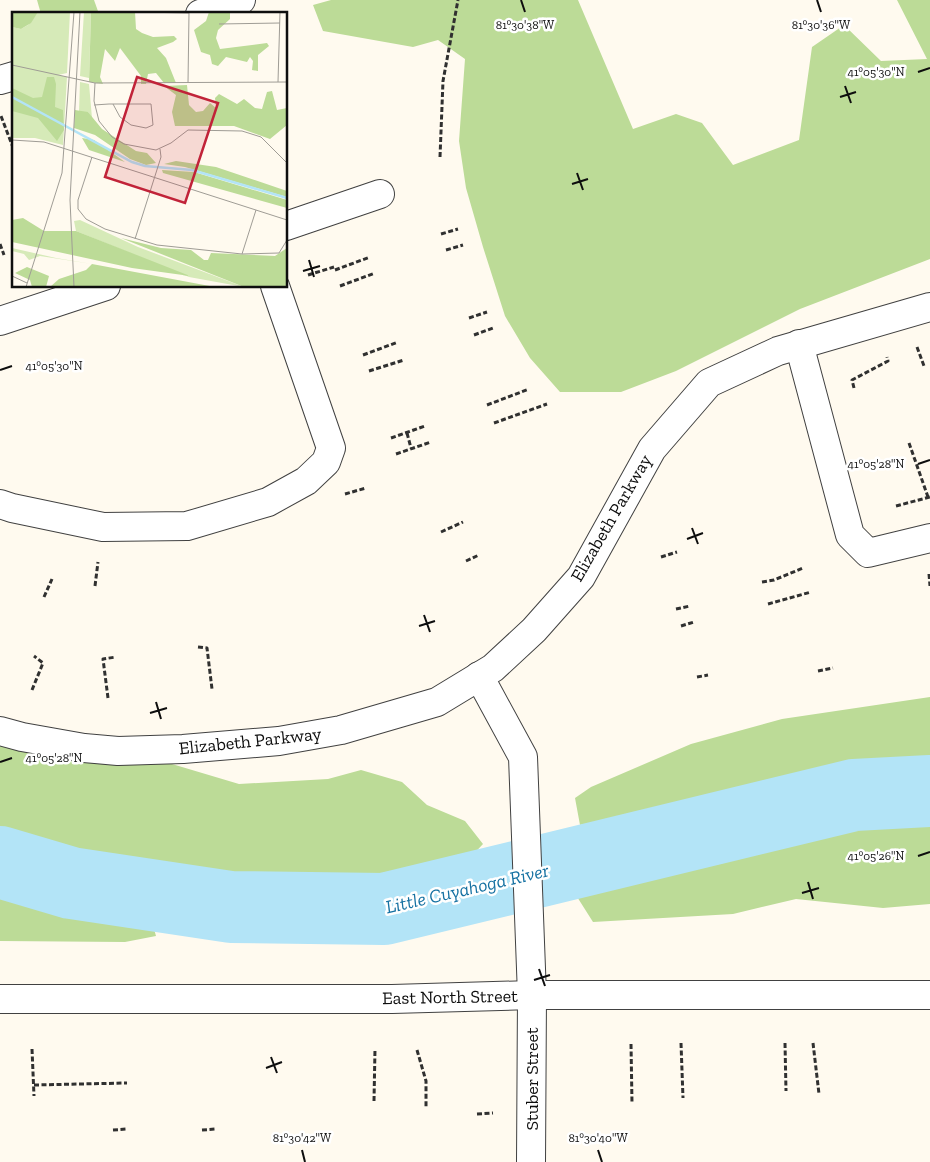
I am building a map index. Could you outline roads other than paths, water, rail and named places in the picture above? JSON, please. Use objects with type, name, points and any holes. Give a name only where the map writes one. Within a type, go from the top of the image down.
[{"type":"street","points":[[206,12],[241,0]]},
{"type":"street","points":[[288,225],[380,194]]},
{"type":"street","points":[[0,321],[100,288]]},
{"type":"street","points":[[0,504],[103,527],[187,526],[268,502],[306,481],[326,462],[331,448],[276,288]]},
{"type":"street","name":"Elizabeth Parkway","points":[[0,731],[48,742],[118,751],[279,741],[341,730],[437,702],[493,668],[534,630],[581,577],[652,449],[709,383],[778,351],[930,307]]},
{"type":"street","points":[[799,344],[850,535],[868,553],[930,538]]},
{"type":"street","name":"Stuber Street","points":[[479,676],[523,757],[532,995],[531,1162]]},
{"type":"street","name":"East North Street","points":[[0,999],[392,999],[532,995],[930,995]]},
{"type":"waterway","name":"Little Cuyahoga River","points":[[0,862],[71,883],[231,907],[384,909],[854,795],[930,791]]}]
